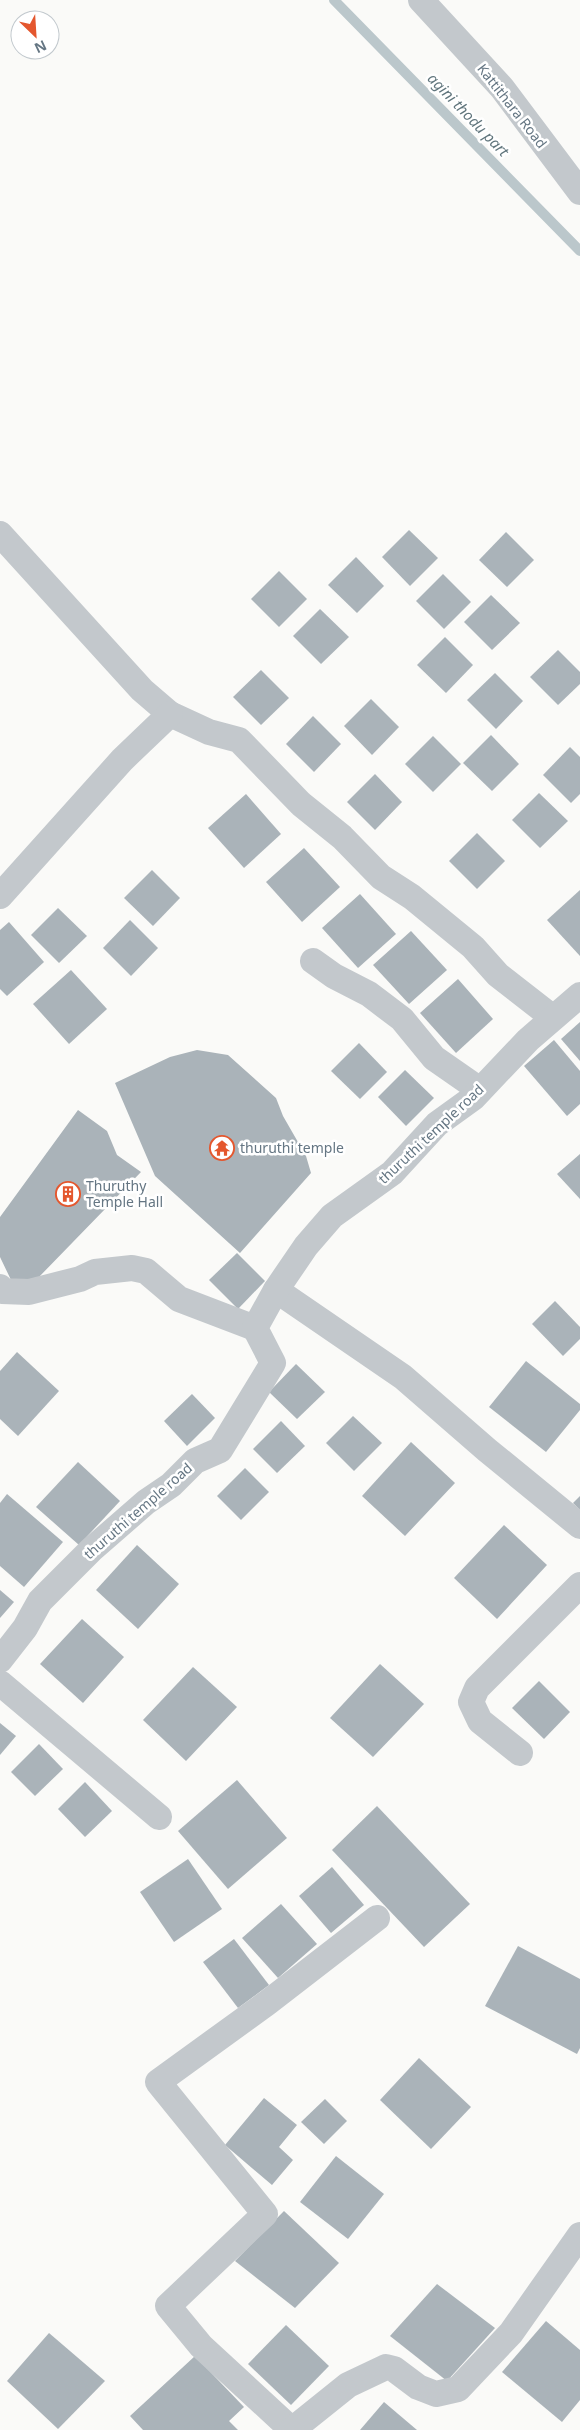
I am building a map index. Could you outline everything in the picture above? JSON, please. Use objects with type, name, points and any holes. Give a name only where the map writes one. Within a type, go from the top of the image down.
[{"type":"street","name":"Kattithara Road","points":[[421,0],[502,88],[580,192]]},
{"type":"street","points":[[0,534],[136,683],[170,714],[210,732],[239,740],[302,804],[342,837],[381,877],[412,896],[473,947],[498,975],[552,1017]]},
{"type":"street","points":[[0,896],[122,760],[170,714]]},
{"type":"street","points":[[314,961],[334,976],[369,994],[402,1019],[434,1058],[480,1090]]},
{"type":"street","name":"thuruthi temple road","points":[[0,1660],[25,1628],[40,1601],[91,1550],[146,1502],[171,1485],[195,1461],[220,1450],[273,1363],[255,1328],[276,1290],[306,1246],[332,1216],[392,1173],[437,1124],[480,1090],[552,1017],[580,995]]},
{"type":"street","points":[[0,1287],[2,1291],[29,1292],[80,1279],[95,1272],[132,1268],[146,1271],[179,1299],[255,1328]]},
{"type":"street","points":[[276,1290],[403,1377],[487,1450],[580,1526]]},
{"type":"street","points":[[520,1753],[480,1721],[471,1702],[477,1688],[580,1586]]},
{"type":"street","points":[[0,1683],[159,1817]]},
{"type":"street","points":[[377,1918],[267,2003],[158,2082],[265,2214],[168,2306],[200,2346],[292,2430],[348,2385],[386,2367],[394,2369],[418,2387],[436,2394],[458,2389],[511,2334],[580,2235]]},
{"type":"building","points":[[409,530],[438,558],[410,586],[382,557]]},
{"type":"building","points":[[506,532],[534,560],[507,587],[479,560]]},
{"type":"building","points":[[356,557],[384,586],[357,613],[328,585]]},
{"type":"building","points":[[279,571],[307,599],[279,627],[251,599]]},
{"type":"building","points":[[443,574],[471,602],[444,629],[416,601]]},
{"type":"building","points":[[491,595],[520,623],[492,650],[464,622]]},
{"type":"building","points":[[320,609],[349,637],[321,664],[293,636]]},
{"type":"building","points":[[445,637],[473,665],[446,693],[417,665]]},
{"type":"building","points":[[558,650],[580,672],[580,684],[558,705],[530,677]]},
{"type":"building","points":[[261,670],[289,698],[261,725],[233,697]]},
{"type":"building","points":[[495,673],[523,701],[496,729],[467,700]]},
{"type":"building","points":[[371,699],[399,727],[372,755],[344,726]]},
{"type":"building","points":[[313,716],[341,744],[314,772],[286,744]]},
{"type":"building","points":[[491,735],[519,764],[492,791],[463,763]]},
{"type":"building","points":[[433,736],[461,764],[433,792],[405,764]]},
{"type":"building","points":[[570,747],[580,757],[580,794],[571,803],[543,775]]},
{"type":"building","points":[[375,774],[402,802],[375,830],[347,802]]},
{"type":"building","points":[[539,793],[568,821],[540,848],[512,820]]},
{"type":"building","points":[[246,794],[281,834],[244,868],[208,828]]},
{"type":"building","points":[[477,833],[505,861],[477,889],[449,861]]},
{"type":"building","points":[[304,848],[340,887],[302,922],[266,882]]},
{"type":"building","points":[[152,870],[180,898],[153,926],[124,898]]},
{"type":"building","points":[[580,890],[580,956],[547,920]]},
{"type":"building","points":[[360,894],[396,934],[358,968],[322,928]]},
{"type":"building","points":[[58,908],[87,936],[59,963],[31,935]]},
{"type":"building","points":[[130,920],[158,948],[131,976],[103,948]]},
{"type":"building","points":[[9,922],[44,962],[7,996],[0,989],[0,930]]},
{"type":"building","points":[[411,931],[447,970],[409,1004],[373,965]]},
{"type":"building","points":[[71,970],[107,1009],[69,1044],[33,1004]]},
{"type":"building","points":[[458,979],[493,1019],[456,1053],[420,1013]]},
{"type":"building","points":[[580,1022],[580,1061],[561,1039]]},
{"type":"building","points":[[554,1040],[580,1071],[580,1104],[567,1116],[524,1066]]},
{"type":"building","points":[[359,1043],[387,1072],[360,1099],[331,1071]]},
{"type":"building","name":"thuruthi temple","points":[[197,1050],[228,1055],[276,1098],[283,1116],[306,1156],[311,1173],[240,1253],[155,1176],[115,1083],[170,1057]]},
{"type":"building","points":[[405,1070],[434,1098],[406,1126],[378,1097]]},
{"type":"building","name":"Thuruthy Temple Hall","points":[[78,1110],[107,1131],[117,1155],[141,1172],[38,1278],[12,1282],[0,1257],[0,1217]]},
{"type":"building","points":[[580,1154],[580,1199],[557,1174]]},
{"type":"building","points":[[237,1253],[265,1281],[238,1309],[209,1280]]},
{"type":"building","points":[[555,1301],[580,1327],[580,1339],[563,1356],[532,1324]]},
{"type":"building","points":[[17,1352],[59,1391],[18,1436],[0,1419],[0,1371]]},
{"type":"building","points":[[526,1361],[580,1404],[580,1410],[546,1452],[489,1407]]},
{"type":"building","points":[[296,1364],[325,1392],[297,1419],[269,1392]]},
{"type":"building","points":[[192,1394],[215,1418],[187,1446],[164,1421]]},
{"type":"building","points":[[353,1416],[382,1443],[354,1471],[326,1443]]},
{"type":"building","points":[[281,1421],[305,1446],[277,1473],[253,1449]]},
{"type":"building","points":[[411,1442],[455,1483],[405,1536],[362,1496]]},
{"type":"building","points":[[78,1462],[120,1501],[79,1545],[36,1507]]},
{"type":"building","points":[[245,1468],[269,1492],[241,1520],[217,1496]]},
{"type":"building","points":[[7,1494],[63,1542],[24,1587],[0,1566],[0,1503]]},
{"type":"building","points":[[580,1496],[580,1510],[573,1503]]},
{"type":"building","points":[[504,1525],[547,1565],[497,1619],[454,1578]]},
{"type":"building","points":[[137,1545],[179,1584],[138,1629],[96,1590]]},
{"type":"building","points":[[0,1590],[14,1602],[0,1618]]},
{"type":"building","points":[[82,1619],[124,1657],[83,1703],[40,1664]]},
{"type":"building","points":[[380,1664],[424,1704],[373,1757],[330,1718]]},
{"type":"building","points":[[193,1667],[237,1707],[186,1761],[143,1720]]},
{"type":"building","points":[[539,1681],[570,1712],[544,1739],[512,1708]]},
{"type":"building","points":[[0,1723],[16,1736],[0,1755]]},
{"type":"building","points":[[39,1744],[63,1769],[35,1796],[11,1772]]},
{"type":"building","points":[[237,1780],[287,1838],[228,1889],[178,1831]]},
{"type":"building","points":[[85,1782],[112,1811],[85,1837],[58,1809]]},
{"type":"building","points":[[377,1806],[470,1904],[424,1947],[332,1850]]},
{"type":"building","points":[[188,1859],[222,1909],[174,1942],[140,1892]]},
{"type":"building","points":[[332,1867],[364,1905],[331,1933],[299,1896]]},
{"type":"building","points":[[281,1904],[317,1944],[278,1978],[242,1938]]},
{"type":"building","points":[[234,1939],[269,1985],[238,2008],[203,1962]]},
{"type":"building","points":[[518,1946],[580,1979],[580,2048],[577,2054],[485,2006]]},
{"type":"building","points":[[419,2058],[471,2107],[431,2149],[380,2100]]},
{"type":"building","points":[[264,2098],[297,2125],[279,2147],[293,2160],[272,2185],[225,2145]]},
{"type":"building","points":[[325,2099],[347,2121],[324,2144],[301,2122]]},
{"type":"building","points":[[336,2156],[384,2194],[348,2239],[300,2202]]},
{"type":"building","points":[[284,2211],[339,2263],[295,2308],[235,2261]]},
{"type":"building","points":[[437,2284],[495,2328],[447,2381],[390,2336]]},
{"type":"building","points":[[546,2321],[580,2350],[580,2400],[562,2422],[502,2372]]},
{"type":"building","points":[[286,2325],[329,2366],[291,2405],[248,2364]]},
{"type":"building","points":[[49,2333],[105,2381],[58,2429],[7,2381]]},
{"type":"building","points":[[195,2356],[244,2407],[229,2421],[238,2430],[143,2430],[130,2416]]},
{"type":"building","points":[[384,2402],[417,2430],[360,2430]]},
{"type":"waterway","name":"agini thodu part","points":[[334,0],[580,251]]},
{"type":"place","name":"thuruthi temple","points":[[222,1148]]},
{"type":"place","name":"Thuruthy Temple Hall","points":[[68,1194]]}]
